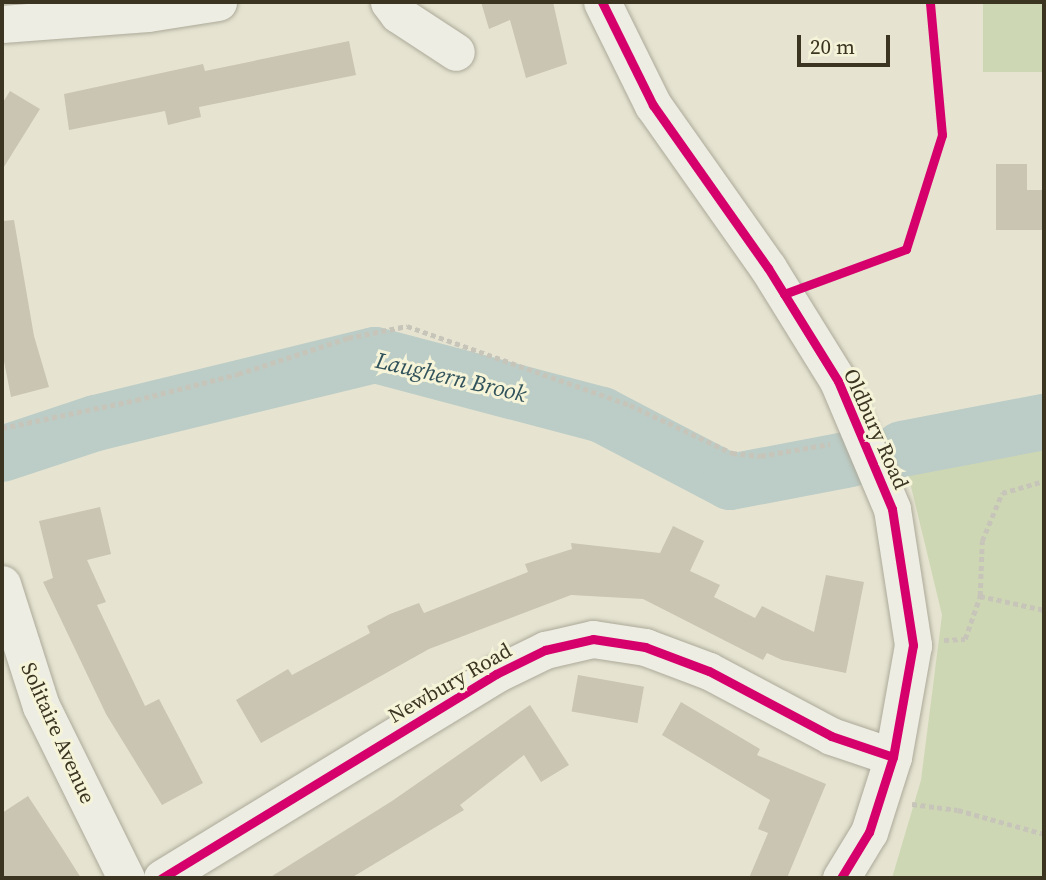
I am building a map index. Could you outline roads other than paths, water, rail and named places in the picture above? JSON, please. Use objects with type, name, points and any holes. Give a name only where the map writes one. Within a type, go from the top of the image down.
[{"type":"street","points":[[2,24],[148,13],[218,2]]},
{"type":"street","points":[[389,2],[398,14],[456,52]]},
{"type":"street","name":"Oldbury Road","points":[[602,2],[653,104],[768,268],[838,381],[892,509],[912,645],[893,757],[869,832],[841,878]]},
{"type":"street","name":"Solitaire Avenue","points":[[3,599],[41,706],[126,878]]},
{"type":"street","name":"Newbury Road","points":[[162,878],[496,674],[545,650],[593,639],[645,648],[709,671],[831,736],[893,757]]},
{"type":"waterway","name":"Laughern Brook","points":[[2,454],[96,423],[375,355],[602,415],[730,482],[851,459]]},
{"type":"waterway","name":"Laughern Brook","points":[[902,449],[1044,422]]}]
